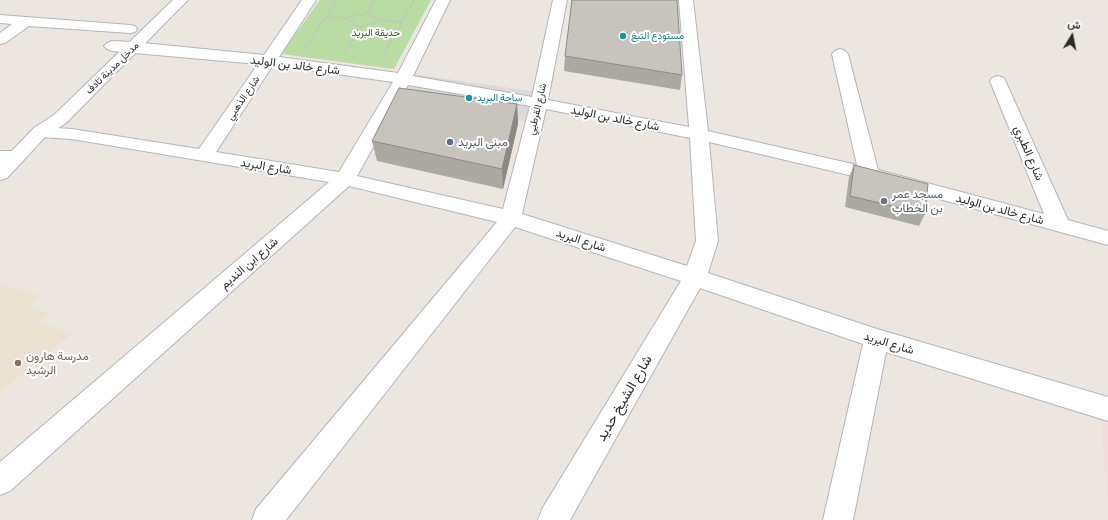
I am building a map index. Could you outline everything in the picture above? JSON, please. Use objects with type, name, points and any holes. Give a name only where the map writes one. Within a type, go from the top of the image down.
[{"type":"street","name":"مدخل مدينة تادف","points":[[0,174],[8,157],[40,132],[60,119],[181,0]]},
{"type":"street","name":"شارع الذهبي","points":[[204,156],[310,0]]},
{"type":"street","name":"شارع ابن النديم","points":[[0,481],[345,178],[403,79],[444,0]]},
{"type":"street","name":"شارع القرطبي","points":[[511,218],[539,103],[560,0]]},
{"type":"street","name":"شارع الشيخ حديد","points":[[553,520],[695,277],[706,241],[699,134],[686,0]]},
{"type":"street","points":[[0,20],[26,21]]},
{"type":"street","name":"مدخل مدينة تادف","points":[[26,21],[135,24],[106,52]]},
{"type":"street","points":[[0,27],[26,21]]},
{"type":"street","points":[[0,40],[26,21]]},
{"type":"street","name":"شارع خالد بن الوليد","points":[[106,52],[133,47],[268,60],[403,79],[539,103],[699,134],[869,174],[1108,238]]},
{"type":"street","points":[[840,54],[869,174]]},
{"type":"street","name":"شارع الطبري","points":[[998,81],[1059,224]]},
{"type":"street","name":"مدخل مدينة تادف","points":[[40,132],[40,122],[52,106]]},
{"type":"street","name":"شارع البريد","points":[[40,132],[72,134],[345,178],[511,218],[695,277],[876,339],[1108,409]]},
{"type":"street","points":[[266,520],[511,218]]},
{"type":"street","points":[[838,520],[876,339]]},
{"type":"path","points":[[301,52],[338,0]]},
{"type":"path","points":[[367,13],[374,0]]},
{"type":"path","points":[[380,61],[414,0]]},
{"type":"path","points":[[326,17],[346,18],[367,13],[381,20],[401,22]]},
{"type":"path","points":[[346,18],[360,27]]},
{"type":"path","points":[[342,57],[360,27],[381,20]]},
{"type":"shaded area","name":"ساحة البريد","points":[[412,74],[538,92],[528,122],[400,103]]},
{"type":"shaded area","name":"مدرسة هارون الرشيد","points":[[0,285],[41,296],[29,307],[49,313],[39,323],[73,333],[0,392]]},
{"type":"shaded area","points":[[1101,417],[1108,419],[1108,496],[1107,496]]},
{"type":"green space","name":"حديقة البريد","points":[[320,0],[431,0],[394,69],[281,54]]},
{"type":"building","name":"مستودع التبغ","points":[[572,0],[677,0],[682,75],[565,56]]},
{"type":"building","name":"مبنى البريد","points":[[399,88],[517,104],[502,169],[372,141]]},
{"type":"building","points":[[854,165],[928,184],[925,214],[850,196]]},
{"type":"place","name":"مستودع التبغ","points":[[623,36]]},
{"type":"place","name":"ساحة البريد","points":[[469,98]]},
{"type":"place","name":"مبنى البريد","points":[[450,142]]},
{"type":"place","name":"مسجد عمر بن الخطاب","points":[[884,201]]},
{"type":"place","name":"مدرسة هارون الرشيد","points":[[18,363]]}]
